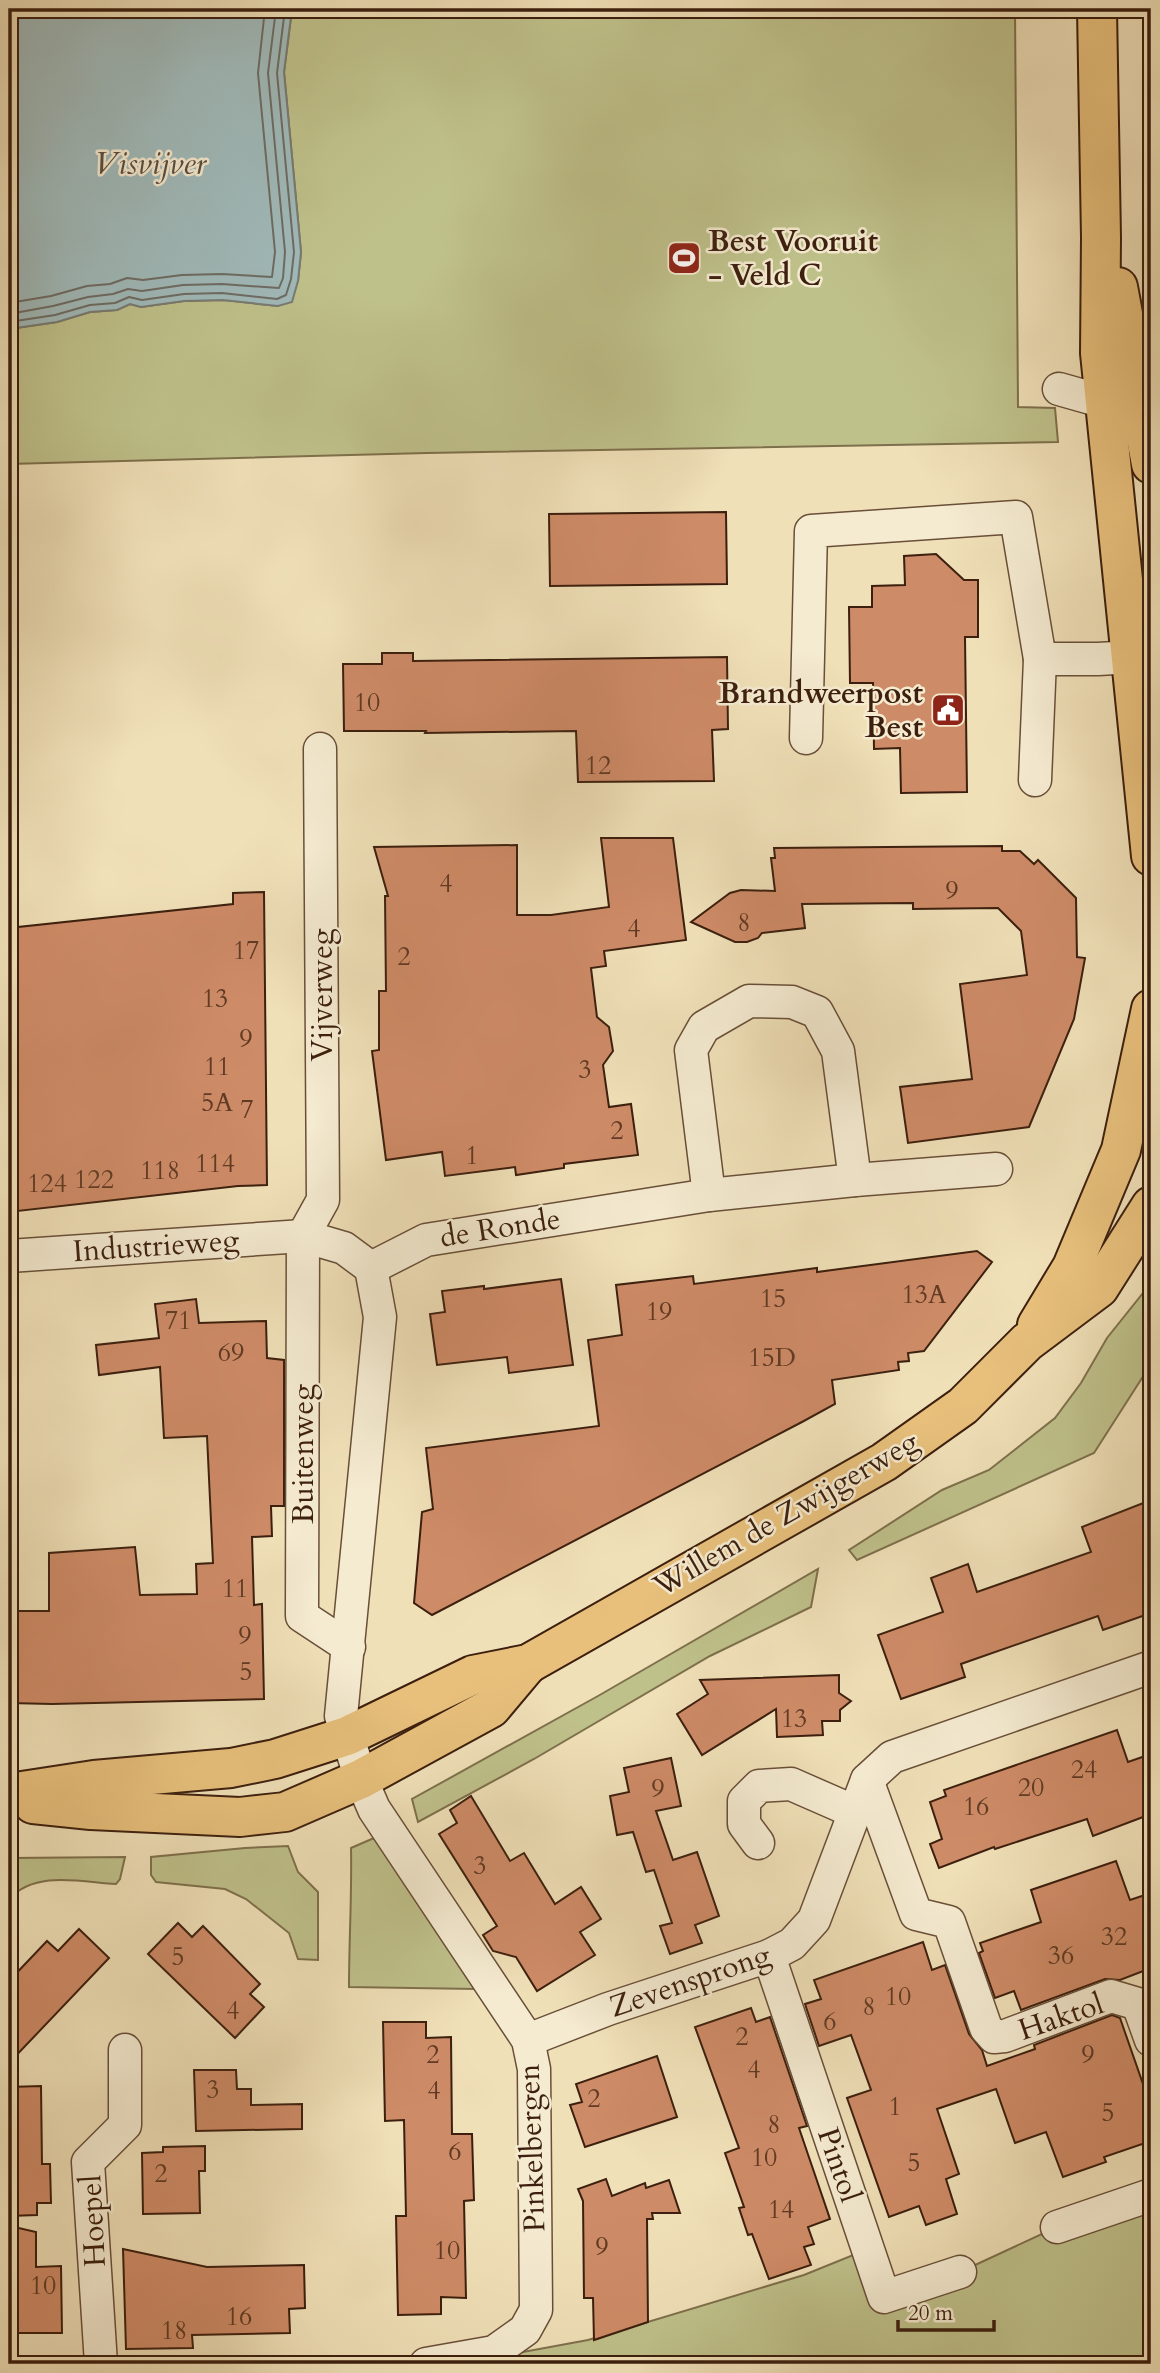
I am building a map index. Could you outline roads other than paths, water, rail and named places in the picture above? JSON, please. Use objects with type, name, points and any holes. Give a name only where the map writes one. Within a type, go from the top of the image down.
[{"type":"main road","points":[[1097,9],[1100,353],[1141,656],[1151,856]]},
{"type":"main road","points":[[1101,238],[1115,269],[1151,464]]},
{"type":"main road","name":"Willem de Zwijgerweg","points":[[1027,1342],[1072,1267],[1121,1150],[1145,1076],[1151,1009]]},
{"type":"main road","name":"Willem de Zwijgerweg","points":[[9,1793],[94,1780],[231,1769],[275,1759],[347,1735],[473,1675],[528,1664],[884,1462],[963,1406],[1027,1342],[1099,1288],[1151,1206]]},
{"type":"main road","name":"Willem de Zwijgerweg","points":[[9,1802],[91,1810],[240,1817],[285,1812],[361,1779],[491,1708],[528,1664]]},
{"type":"street","points":[[1059,390],[1105,402]]},
{"type":"street","points":[[806,738],[811,531],[1016,517],[1040,659],[1035,780]]},
{"type":"street","points":[[1040,659],[1141,656]]},
{"type":"street","name":"Vijverweg","points":[[303,1236],[323,1199],[320,749]]},
{"type":"street","points":[[709,1195],[691,1050],[704,1027],[749,1001],[792,1002],[817,1012],[838,1051],[855,1180]]},
{"type":"street","name":"de Ronde","points":[[371,1268],[426,1240],[709,1195],[996,1169]]},
{"type":"street","points":[[303,1236],[344,1248],[371,1268]]},
{"type":"street","name":"Industrieweg","points":[[9,1256],[303,1236]]},
{"type":"street","name":"Buitenweg","points":[[303,1236],[302,1616],[349,1647]]},
{"type":"street","name":"Buitenweg","points":[[347,1735],[341,1716],[380,1317],[371,1268]]},
{"type":"street","name":"Zevensprong","points":[[528,2040],[608,2009],[769,1956],[792,1944],[814,1920],[867,1780],[892,1757],[1151,1667]]},
{"type":"street","name":"Pinkelbergen","points":[[347,1735],[374,1810],[528,2040],[534,2069],[536,2310],[525,2330],[494,2352],[426,2364]]},
{"type":"street","name":"Haktol","points":[[867,1780],[916,1914],[949,1922],[986,2028],[994,2037],[1005,2036],[1111,1996],[1144,2001],[1151,2040]]},
{"type":"street","points":[[758,1843],[744,1824],[744,1801],[759,1786],[790,1784],[855,1812]]},
{"type":"street","name":"Pintol","points":[[769,1956],[884,2297],[960,2272]]},
{"type":"street","name":"Hoepel","points":[[101,2364],[88,2162],[125,2125],[125,2050]]},
{"type":"street","points":[[1057,2227],[1151,2195]]},
{"type":"water","name":"Visvijver","points":[[9,9],[292,9],[284,72],[301,252],[298,281],[292,302],[278,306],[223,300],[184,301],[141,307],[130,304],[117,310],[90,312],[57,322],[9,329]]},
{"type":"place","name":"Best Vooruit - Veld C","points":[[684,258]]},
{"type":"place","name":"Brandweerpost Best","points":[[948,710]]}]
